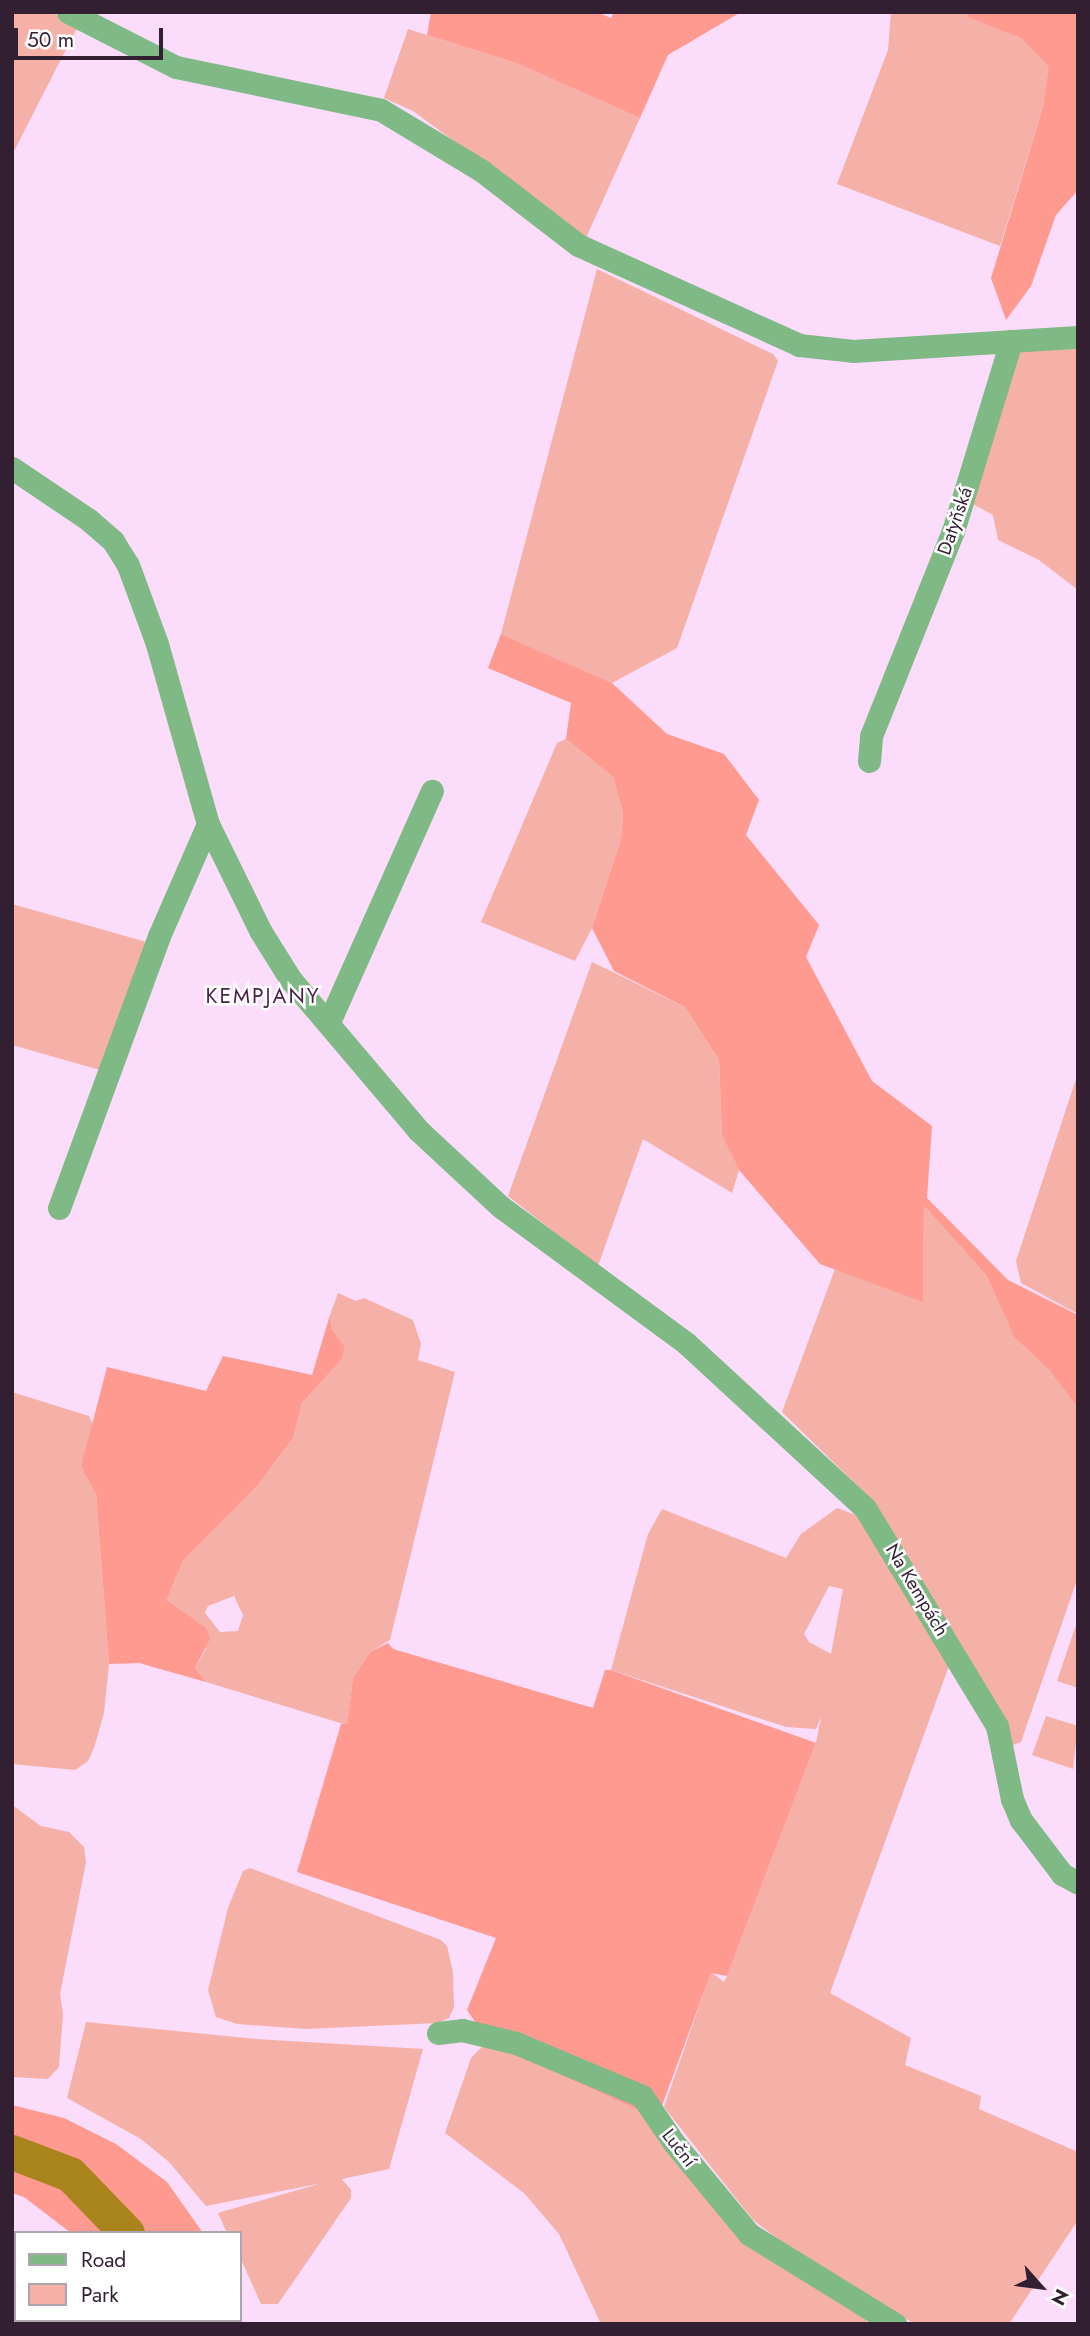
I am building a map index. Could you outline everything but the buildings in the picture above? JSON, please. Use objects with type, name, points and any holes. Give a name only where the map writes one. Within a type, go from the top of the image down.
[{"type":"street","points":[[68,12],[176,66],[381,110],[482,171],[579,245],[799,345],[853,351],[1078,337]]},
{"type":"street","name":"Datyňská","points":[[869,761],[872,736],[953,531],[1011,341]]},
{"type":"street","name":"Na Kempách","points":[[12,468],[89,520],[113,541],[128,565],[154,633],[208,824],[276,959],[418,1130],[501,1207],[686,1343],[865,1508],[997,1726],[1021,1820],[1062,1874],[1078,1883]]},
{"type":"street","points":[[329,1022],[432,791]]},
{"type":"street","points":[[59,1209],[145,970],[208,824]]},
{"type":"street","name":"Luční","points":[[438,2033],[462,2030],[516,2043],[642,2096],[674,2143],[749,2234],[895,2324]]},
{"type":"green space","points":[[12,12],[51,12],[78,26],[12,155]]},
{"type":"green space","points":[[891,12],[969,12],[969,17],[1022,39],[1050,67],[1043,107],[1000,246],[837,184],[888,50]]},
{"type":"green space","points":[[408,29],[516,63],[640,118],[586,238],[413,111],[384,98]]},
{"type":"green space","points":[[597,269],[773,354],[778,361],[677,648],[612,683],[501,634]]},
{"type":"green space","points":[[1078,343],[1078,590],[1039,560],[998,540],[993,515],[971,503],[1018,352]]},
{"type":"green space","points":[[566,739],[613,777],[623,813],[621,839],[592,928],[575,961],[481,922],[557,743]]},
{"type":"green space","points":[[12,904],[150,943],[100,1070],[12,1045]]},
{"type":"green space","points":[[592,962],[685,1007],[719,1060],[722,1136],[739,1170],[732,1193],[643,1139],[598,1266],[508,1196]]},
{"type":"green space","points":[[1078,1073],[1078,1314],[1021,1283],[1016,1261]]},
{"type":"green space","points":[[924,1204],[986,1275],[1014,1337],[1049,1370],[1078,1408],[1078,1577],[1021,1742],[1013,1745],[947,1621],[950,1663],[830,1993],[911,2038],[905,2065],[981,2096],[979,2109],[1078,2152],[1078,2220],[1009,2324],[915,2324],[809,2262],[753,2220],[664,2107],[711,1972],[724,1982],[727,1976],[816,1743],[821,1717],[816,1729],[786,1727],[611,1670],[648,1534],[662,1509],[786,1558],[801,1534],[837,1508],[859,1516],[865,1493],[782,1412],[835,1269],[923,1301]],"holes":[[[829,1586],[843,1589],[831,1654],[809,1642],[804,1634]]]},
{"type":"green space","points":[[338,1293],[356,1301],[364,1298],[413,1320],[421,1344],[418,1360],[455,1372],[390,1640],[370,1652],[353,1678],[347,1725],[206,1682],[195,1668],[206,1649],[165,1600],[183,1561],[259,1484],[293,1438],[302,1403],[342,1359],[345,1347],[332,1329],[330,1315]],"holes":[[[234,1596],[243,1615],[238,1631],[220,1632],[205,1613],[208,1606]]]},
{"type":"green space","points":[[12,1392],[89,1416],[94,1427],[81,1467],[96,1494],[109,1664],[104,1713],[94,1748],[88,1761],[75,1770],[12,1764]]},
{"type":"green space","points":[[1078,1619],[1078,1688],[1057,1681]]},
{"type":"green space","points":[[1046,1716],[1078,1726],[1073,1769],[1032,1755]]},
{"type":"green space","points":[[12,1805],[41,1826],[69,1832],[84,1847],[86,1862],[60,1994],[63,2014],[59,2067],[48,2079],[12,2077]]},
{"type":"green space","points":[[250,1868],[441,1940],[447,1946],[453,1972],[454,2007],[449,2018],[438,2023],[306,2029],[237,2024],[216,2017],[208,1990],[228,1908],[243,1871]]},
{"type":"green space","points":[[86,2022],[256,2039],[423,2049],[389,2169],[342,2179],[351,2190],[351,2198],[278,2304],[261,2304],[242,2261],[242,2231],[226,2231],[218,2213],[322,2183],[206,2206],[169,2162],[141,2139],[67,2098]]},
{"type":"green space","points":[[488,2041],[657,2119],[749,2234],[864,2314],[868,2324],[601,2324],[559,2234],[525,2194],[445,2133],[471,2058]]},
{"type":"shaded area","points":[[431,12],[597,12],[611,18],[614,12],[741,12],[668,55],[640,118],[516,63],[427,35]]},
{"type":"shaded area","points":[[969,12],[1078,12],[1078,190],[1056,215],[1031,286],[1006,320],[991,278],[1043,107],[1049,67],[1022,39],[968,17]]},
{"type":"shaded area","points":[[501,634],[612,683],[667,734],[724,754],[759,800],[746,835],[819,925],[806,957],[872,1081],[932,1126],[927,1198],[1008,1280],[1078,1315],[1078,1408],[1049,1370],[1014,1337],[986,1275],[924,1205],[923,1302],[820,1264],[739,1170],[722,1136],[719,1060],[685,1007],[614,971],[592,928],[621,839],[623,813],[613,777],[566,739],[571,703],[488,668]]},
{"type":"shaded area","points":[[330,1315],[332,1329],[345,1347],[342,1359],[302,1403],[293,1438],[259,1484],[183,1561],[166,1600],[206,1628],[210,1639],[195,1668],[206,1682],[139,1663],[109,1664],[96,1494],[81,1467],[107,1367],[206,1391],[223,1356],[312,1375]]},
{"type":"shaded area","points":[[388,1643],[393,1649],[593,1708],[605,1670],[611,1670],[816,1743],[727,1976],[711,1973],[657,2119],[488,2041],[467,2010],[496,1938],[297,1872],[341,1724],[347,1724],[353,1678],[370,1652]]},
{"type":"shaded area","points":[[12,2105],[64,2118],[116,2144],[167,2182],[202,2231],[68,2231],[24,2197],[12,2193]]},
{"type":"shaded area","points":[[194,2322],[241,2322],[242,2324]]},
{"type":"waterway","points":[[12,2152],[70,2174],[125,2231]]},
{"type":"district","name":"KEMPJANY","points":[[263,996]]}]
